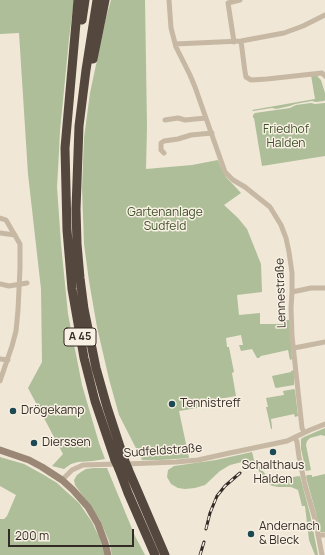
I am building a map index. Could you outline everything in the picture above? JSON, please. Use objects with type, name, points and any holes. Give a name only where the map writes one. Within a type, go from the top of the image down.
[{"type":"highway","points":[[73,70],[78,0]]},
{"type":"highway","name":"A 45","points":[[85,0],[73,70],[65,148],[66,223],[72,289],[89,379],[104,429],[120,459],[128,469],[165,555]]},
{"type":"highway","name":"A 45","points":[[96,0],[79,126],[76,209],[80,278],[84,310],[96,368],[120,459],[118,469],[155,555]]},
{"type":"highway","points":[[82,106],[106,0]]},
{"type":"street","name":"Lennestraße","points":[[169,0],[171,28],[175,44],[178,53],[190,75],[225,172],[233,180],[255,194],[270,207],[284,232],[292,273],[291,308],[294,348],[302,428],[304,432]]},
{"type":"street","points":[[234,42],[228,1],[240,0]]},
{"type":"street","points":[[175,44],[234,42],[284,33],[303,26],[325,15]]},
{"type":"street","points":[[241,41],[246,77],[251,80],[322,73],[325,76]]},
{"type":"street","points":[[166,120],[178,118],[185,120],[206,118]]},
{"type":"street","points":[[164,153],[161,150],[161,143],[164,141],[191,135],[212,133]]},
{"type":"street","points":[[0,218],[6,220],[20,244],[20,285],[16,331],[8,360],[0,381]]},
{"type":"street","points":[[0,233],[15,235]]},
{"type":"street","points":[[0,284],[8,286],[28,283]]},
{"type":"street","points":[[292,292],[311,288],[325,288]]},
{"type":"street","points":[[294,348],[325,342]]},
{"type":"street","points":[[0,359],[8,360]]},
{"type":"street","name":"Sudfeldstraße","points":[[62,480],[72,470],[83,465],[161,464],[184,462],[283,442],[325,424]]},
{"type":"street","points":[[295,437],[305,485],[315,519],[322,555]]},
{"type":"street","points":[[0,450],[42,467],[62,480],[73,490],[92,514],[102,534],[108,555]]},
{"type":"street","points":[[318,536],[325,535]]},
{"type":"green space","points":[[0,0],[74,0],[60,131],[57,187],[68,314],[82,385],[105,459],[78,462],[71,464],[64,469],[52,466],[63,454],[28,388],[42,362],[41,289],[28,174],[19,33],[0,34]]},
{"type":"green space","name":"Gartenanlage Sudfeld","points":[[111,0],[145,0],[147,127],[146,169],[192,165],[218,160],[226,177],[241,193],[224,205],[247,229],[261,264],[262,292],[237,295],[239,315],[260,313],[260,324],[284,324],[284,320],[290,320],[292,359],[290,360],[288,350],[257,358],[252,349],[241,351],[239,345],[243,345],[241,335],[226,338],[234,372],[232,373],[236,396],[202,402],[203,407],[179,411],[189,458],[142,460],[119,415],[97,327],[89,281],[84,244],[82,188],[84,138],[90,93]]},
{"type":"green space","points":[[317,74],[321,80],[325,93],[324,101],[312,101],[276,109],[252,110],[315,99],[311,75]]},
{"type":"green space","name":"Friedhof Halden","points":[[325,103],[325,156],[262,166],[253,115],[255,113],[290,108],[296,105]]},
{"type":"green space","points":[[294,370],[294,385],[275,387],[272,376]]},
{"type":"green space","points":[[294,389],[298,416],[295,417],[294,414],[271,419],[271,429],[266,407],[268,407],[266,398],[284,395],[283,391]]},
{"type":"green space","points":[[325,428],[325,436],[321,435],[310,438],[307,441],[306,445],[311,470],[306,471],[301,449],[301,439]]},
{"type":"green space","points":[[252,452],[254,460],[270,480],[300,476],[310,514],[318,555],[315,555],[309,540],[305,506],[302,506],[298,490],[291,487],[278,487],[267,484],[257,468],[252,464],[242,462],[230,465],[220,471],[205,485],[195,488],[178,488],[171,484],[167,477],[168,470],[174,466],[216,460]]},
{"type":"green space","points":[[0,457],[24,464],[44,475],[57,483],[79,503],[92,522],[105,555],[0,555],[0,519],[4,519],[7,516],[16,495],[0,486]]},
{"type":"green space","points":[[107,468],[135,536],[145,555],[112,555],[109,541],[100,520],[75,485],[74,480],[77,475],[86,469]]},
{"type":"green space","points":[[325,474],[325,532],[321,532],[319,531],[317,517],[306,477],[307,475],[312,475],[312,477]]},
{"type":"railway","points":[[206,529],[210,513],[217,496],[225,486],[240,473]]},
{"type":"railway","points":[[200,555],[204,542]]},
{"type":"place","name":"Tennistreff","points":[[172,404]]},
{"type":"place","name":"Drögekamp","points":[[13,411]]},
{"type":"place","name":"Dierssen","points":[[34,443]]},
{"type":"place","name":"Schalthaus Halden","points":[[273,452]]},
{"type":"place","name":"Andernach & Bleck","points":[[251,534]]}]
